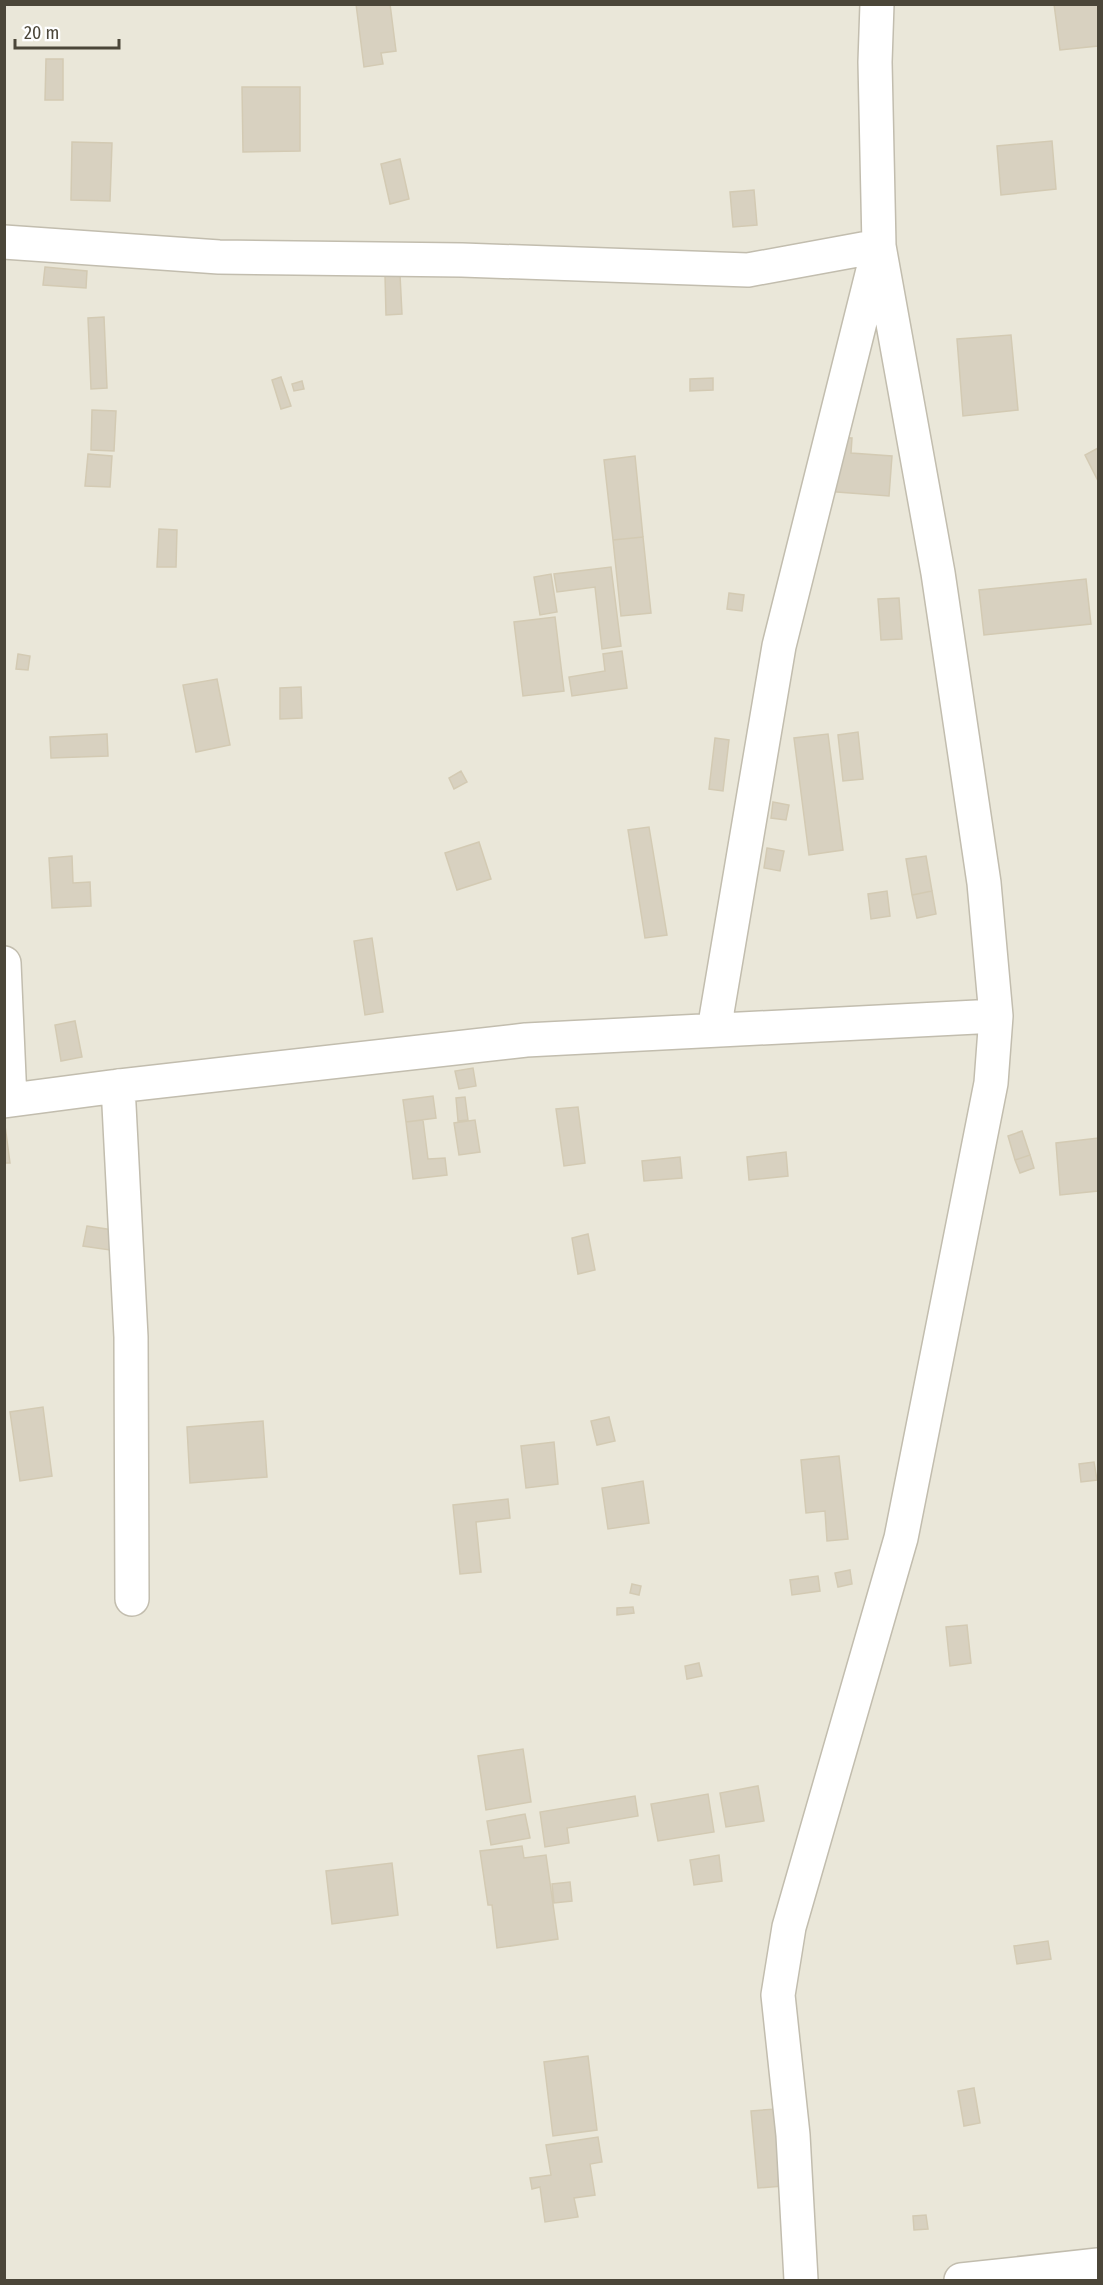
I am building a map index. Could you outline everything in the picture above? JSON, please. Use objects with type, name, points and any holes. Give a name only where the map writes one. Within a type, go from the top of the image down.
[{"type":"street","points":[[801,2280],[792,2135],[778,1995],[789,1927],[901,1538],[991,1083],[996,1016],[984,883],[938,573],[879,246],[874,62],[877,4]]},
{"type":"street","points":[[4,242],[219,257],[462,260],[748,270],[879,246]]},
{"type":"street","points":[[714,1030],[779,646],[879,246]]},
{"type":"street","points":[[4,963],[7,1101],[118,1086],[526,1040],[996,1016]]},
{"type":"street","points":[[118,1086],[131,1337],[132,1599]]},
{"type":"street","points":[[979,2279],[1098,2265]]},
{"type":"shaded area","points":[[5,5],[1098,5],[1098,2280],[5,2280]]},
{"type":"building","points":[[356,4],[390,4],[396,51],[381,53],[383,64],[364,67]]},
{"type":"building","points":[[1054,4],[1098,4],[1098,46],[1060,50]]},
{"type":"building","points":[[46,59],[63,59],[63,100],[45,100]]},
{"type":"building","points":[[242,87],[300,87],[300,151],[243,152]]},
{"type":"building","points":[[1052,141],[1056,189],[1001,195],[997,146]]},
{"type":"building","points":[[72,142],[112,143],[110,201],[71,200]]},
{"type":"building","points":[[400,159],[409,199],[390,204],[381,164]]},
{"type":"building","points":[[754,190],[757,225],[733,227],[730,192]]},
{"type":"building","points":[[45,267],[87,271],[86,288],[43,285]]},
{"type":"building","points":[[385,275],[400,275],[402,314],[386,315]]},
{"type":"building","points":[[104,317],[107,388],[91,389],[88,318]]},
{"type":"building","points":[[1011,335],[1018,410],[963,416],[957,339]]},
{"type":"building","points":[[281,377],[291,406],[281,409],[272,380]]},
{"type":"building","points":[[713,378],[713,390],[690,391],[690,379]]},
{"type":"building","points":[[302,381],[304,389],[294,391],[292,384]]},
{"type":"building","points":[[92,410],[116,411],[114,451],[91,450]]},
{"type":"building","points":[[828,437],[852,438],[851,453],[892,456],[889,496],[824,491]]},
{"type":"building","points":[[1098,448],[1098,481],[1085,455]]},
{"type":"building","points":[[88,454],[112,456],[110,487],[85,486]]},
{"type":"building","points":[[635,456],[643,537],[613,540],[604,460]]},
{"type":"building","points":[[159,529],[177,530],[176,567],[157,567]]},
{"type":"building","points":[[643,537],[651,613],[621,616],[613,540]]},
{"type":"building","points":[[611,567],[621,646],[602,649],[595,587],[557,592],[554,574]]},
{"type":"building","points":[[551,574],[557,612],[540,615],[534,577]]},
{"type":"building","points":[[1086,579],[1091,624],[984,635],[979,590]]},
{"type":"building","points":[[729,593],[744,595],[742,611],[727,609]]},
{"type":"building","points":[[899,598],[902,639],[881,640],[878,599]]},
{"type":"building","points":[[555,617],[564,691],[523,696],[514,622]]},
{"type":"building","points":[[622,651],[627,688],[572,696],[569,677],[605,671],[603,654]]},
{"type":"building","points":[[18,654],[30,656],[28,670],[16,669]]},
{"type":"building","points":[[217,679],[230,745],[196,752],[183,685]]},
{"type":"building","points":[[301,687],[302,718],[280,719],[280,688]]},
{"type":"building","points":[[858,732],[863,779],[843,781],[838,735]]},
{"type":"building","points":[[107,734],[108,756],[51,758],[50,737]]},
{"type":"building","points":[[828,734],[843,850],[809,855],[794,738]]},
{"type":"building","points":[[715,738],[729,740],[723,791],[709,789]]},
{"type":"building","points":[[461,771],[467,782],[454,789],[449,778]]},
{"type":"building","points":[[773,802],[789,805],[786,820],[771,818]]},
{"type":"building","points":[[649,827],[667,935],[645,938],[628,830]]},
{"type":"building","points":[[479,842],[491,879],[457,890],[445,853]]},
{"type":"building","points":[[767,848],[784,851],[780,871],[764,868]]},
{"type":"building","points":[[72,856],[73,883],[90,882],[91,906],[52,908],[49,858]]},
{"type":"building","points":[[926,856],[932,891],[912,895],[906,859]]},
{"type":"building","points":[[887,891],[890,916],[871,919],[868,894]]},
{"type":"building","points":[[932,891],[936,914],[917,918],[912,895]]},
{"type":"building","points":[[372,938],[383,1012],[365,1015],[354,941]]},
{"type":"building","points":[[75,1021],[82,1057],[61,1061],[55,1025]]},
{"type":"building","points":[[473,1068],[476,1086],[459,1089],[455,1071]]},
{"type":"building","points":[[433,1096],[436,1118],[406,1122],[403,1100]]},
{"type":"building","points":[[465,1097],[468,1120],[458,1121],[456,1098]]},
{"type":"building","points":[[578,1107],[585,1163],[564,1166],[556,1109]]},
{"type":"building","points":[[4,1118],[10,1163],[4,1163]]},
{"type":"building","points":[[423,1120],[428,1159],[445,1158],[447,1175],[413,1179],[406,1122]]},
{"type":"building","points":[[475,1120],[480,1152],[459,1155],[454,1123]]},
{"type":"building","points":[[1022,1131],[1030,1155],[1015,1160],[1008,1136]]},
{"type":"building","points":[[1098,1138],[1098,1191],[1060,1195],[1056,1143]]},
{"type":"building","points":[[786,1152],[788,1176],[749,1180],[747,1157]]},
{"type":"building","points":[[1030,1155],[1034,1168],[1020,1173],[1015,1160]]},
{"type":"building","points":[[680,1157],[682,1178],[644,1181],[642,1161]]},
{"type":"building","points":[[87,1226],[113,1230],[110,1250],[83,1246]]},
{"type":"building","points":[[588,1234],[595,1270],[578,1274],[572,1238]]},
{"type":"building","points":[[43,1407],[52,1476],[20,1481],[10,1412]]},
{"type":"building","points":[[609,1417],[615,1441],[597,1445],[591,1421]]},
{"type":"building","points":[[263,1421],[267,1477],[190,1483],[187,1427]]},
{"type":"building","points":[[554,1442],[558,1484],[526,1488],[521,1446]]},
{"type":"building","points":[[839,1456],[848,1539],[827,1541],[825,1511],[806,1513],[801,1460]]},
{"type":"building","points":[[1094,1462],[1097,1480],[1081,1482],[1079,1464]]},
{"type":"building","points":[[643,1481],[649,1523],[608,1529],[602,1488]]},
{"type":"building","points":[[508,1499],[510,1518],[476,1522],[481,1572],[460,1574],[453,1505]]},
{"type":"building","points":[[850,1570],[852,1584],[838,1587],[835,1573]]},
{"type":"building","points":[[818,1576],[820,1591],[792,1595],[790,1580]]},
{"type":"building","points":[[632,1584],[641,1586],[639,1595],[630,1593]]},
{"type":"building","points":[[633,1607],[634,1613],[617,1615],[617,1608]]},
{"type":"building","points":[[967,1625],[971,1663],[950,1666],[946,1627]]},
{"type":"building","points":[[699,1663],[702,1676],[687,1679],[685,1666]]},
{"type":"building","points":[[523,1749],[531,1802],[486,1810],[478,1756]]},
{"type":"building","points":[[758,1786],[764,1821],[726,1827],[720,1793]]},
{"type":"building","points":[[708,1794],[714,1832],[658,1841],[651,1804]]},
{"type":"building","points":[[635,1796],[638,1816],[567,1828],[569,1843],[545,1847],[540,1812]]},
{"type":"building","points":[[525,1814],[530,1838],[491,1845],[487,1821]]},
{"type":"building","points":[[522,1846],[524,1858],[546,1855],[558,1939],[497,1948],[492,1905],[488,1905],[480,1851]]},
{"type":"building","points":[[719,1855],[722,1881],[694,1885],[690,1860]]},
{"type":"building","points":[[392,1863],[398,1915],[332,1924],[326,1871]]},
{"type":"building","points":[[570,1882],[572,1901],[554,1903],[552,1884]]},
{"type":"building","points":[[1048,1941],[1051,1959],[1017,1964],[1014,1946]]},
{"type":"building","points":[[588,2056],[597,2130],[553,2136],[544,2062]]},
{"type":"building","points":[[974,2088],[980,2123],[964,2126],[958,2091]]},
{"type":"building","points":[[776,2109],[783,2186],[758,2188],[751,2111]]},
{"type":"building","points":[[598,2137],[602,2162],[590,2164],[595,2195],[574,2198],[578,2217],[545,2222],[540,2187],[532,2189],[530,2178],[551,2175],[546,2145]]},
{"type":"building","points":[[926,2215],[928,2229],[914,2230],[913,2216]]}]
